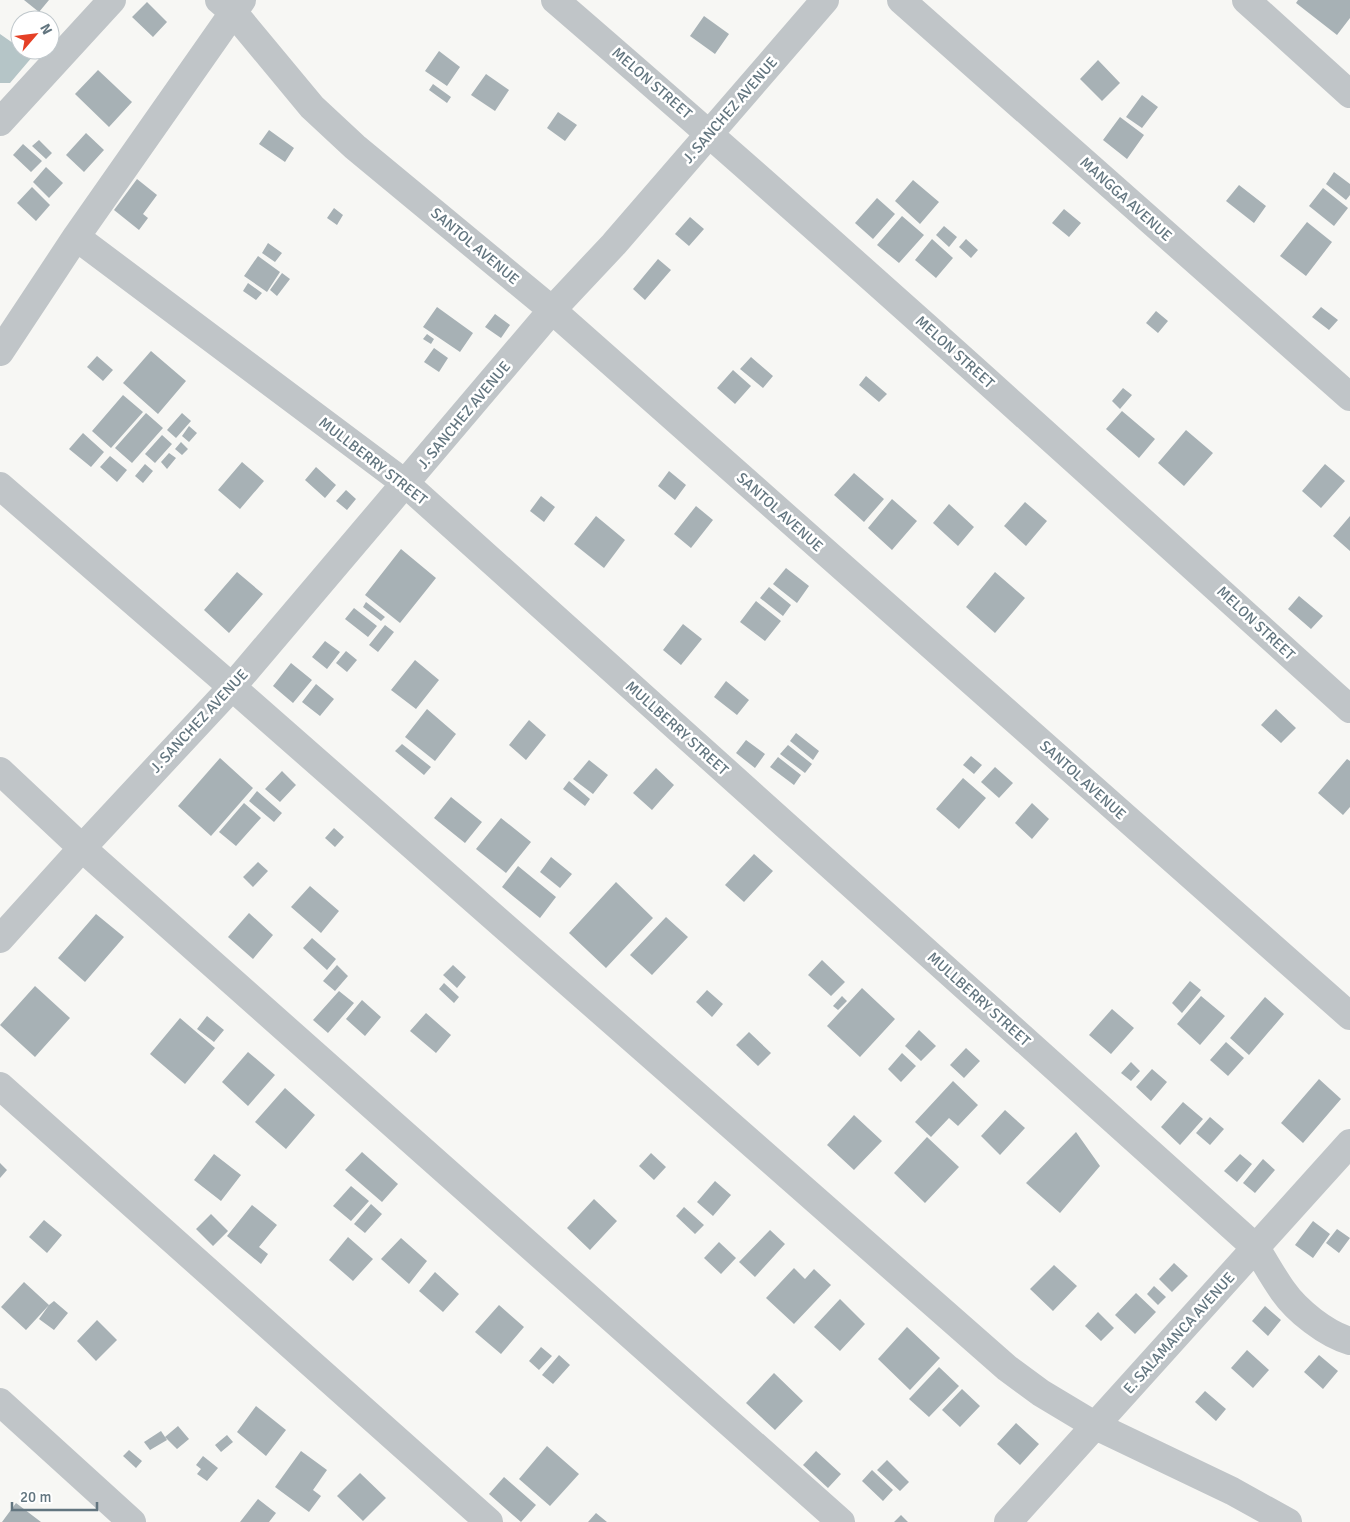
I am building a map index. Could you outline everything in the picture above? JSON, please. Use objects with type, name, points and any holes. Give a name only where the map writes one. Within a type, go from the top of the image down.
[{"type":"street","points":[[0,122],[112,0]]},
{"type":"street","name":"MELON STREET","points":[[555,0],[710,134],[1144,521],[1350,709]]},
{"type":"street","name":"J. SANCHEZ AVENUE","points":[[0,939],[232,687],[552,310],[614,244],[825,0]]},
{"type":"street","name":"MANGGA AVENUE","points":[[901,0],[1350,397]]},
{"type":"street","points":[[1246,0],[1350,94]]},
{"type":"street","points":[[0,352],[231,4]]},
{"type":"street","name":"SANTOL AVENUE","points":[[231,4],[312,107],[355,147],[552,310],[1350,1016]]},
{"type":"street","name":"MULLBERRY STREET","points":[[76,236],[406,484],[1256,1248],[1284,1292],[1297,1306],[1319,1325],[1339,1338],[1350,1342]]},
{"type":"street","points":[[0,486],[232,687],[1007,1368],[1042,1393],[1096,1426],[1232,1491],[1288,1522]]},
{"type":"street","points":[[0,772],[82,848],[841,1522]]},
{"type":"street","points":[[0,1086],[489,1522]]},
{"type":"street","name":"E. SALAMANCA AVENUE","points":[[1008,1522],[1350,1143]]},
{"type":"street","points":[[0,1402],[132,1522]]},
{"type":"shaded area","points":[[0,34],[10,41],[10,60],[30,60],[10,83],[0,83]]},
{"type":"building","points":[[24,0],[49,0],[41,10],[36,10]]},
{"type":"building","points":[[1298,0],[1350,0],[1350,18],[1337,35],[1296,3]]},
{"type":"building","points":[[147,2],[167,22],[153,37],[132,17]]},
{"type":"building","points":[[704,16],[729,34],[715,54],[690,36]]},
{"type":"building","points":[[439,51],[460,67],[447,86],[425,71]]},
{"type":"building","points":[[1098,60],[1120,83],[1102,101],[1080,79]]},
{"type":"building","points":[[98,70],[132,102],[109,127],[75,94]]},
{"type":"building","points":[[486,74],[509,90],[495,111],[471,95]]},
{"type":"building","points":[[433,84],[451,97],[447,103],[429,90]]},
{"type":"building","points":[[1142,95],[1158,107],[1142,128],[1126,117]]},
{"type":"building","points":[[558,112],[577,125],[565,141],[547,128]]},
{"type":"building","points":[[1120,117],[1144,135],[1127,159],[1103,140]]},
{"type":"building","points":[[269,130],[294,148],[285,162],[259,144]]},
{"type":"building","points":[[86,133],[104,150],[84,172],[66,155]]},
{"type":"building","points":[[39,140],[52,153],[46,159],[32,146]]},
{"type":"building","points":[[23,144],[42,161],[31,172],[13,155]]},
{"type":"building","points":[[46,167],[63,183],[49,198],[33,182]]},
{"type":"building","points":[[1334,172],[1350,184],[1350,195],[1346,200],[1326,184]]},
{"type":"building","points":[[137,179],[157,195],[143,214],[148,218],[139,230],[114,210]]},
{"type":"building","points":[[913,180],[939,202],[920,224],[895,201]]},
{"type":"building","points":[[1239,185],[1266,206],[1254,223],[1226,201]]},
{"type":"building","points":[[32,187],[50,205],[36,221],[17,203]]},
{"type":"building","points":[[1323,188],[1348,208],[1334,226],[1309,206]]},
{"type":"building","points":[[877,198],[895,214],[873,239],[855,223]]},
{"type":"building","points":[[334,208],[343,215],[337,225],[327,218]]},
{"type":"building","points":[[1064,209],[1081,223],[1069,237],[1052,223]]},
{"type":"building","points":[[902,216],[924,235],[899,263],[877,245]]},
{"type":"building","points":[[690,217],[704,229],[689,246],[675,234]]},
{"type":"building","points":[[1307,222],[1332,242],[1306,276],[1280,256]]},
{"type":"building","points":[[944,226],[957,237],[949,247],[936,235]]},
{"type":"building","points":[[932,239],[953,258],[936,278],[915,260]]},
{"type":"building","points":[[966,239],[978,250],[971,258],[959,247]]},
{"type":"building","points":[[268,243],[282,253],[275,262],[262,253]]},
{"type":"building","points":[[258,256],[280,272],[267,292],[244,276]]},
{"type":"building","points":[[658,259],[671,270],[645,300],[633,289]]},
{"type":"building","points":[[282,273],[290,279],[277,296],[270,290]]},
{"type":"building","points":[[248,283],[262,293],[256,300],[243,291]]},
{"type":"building","points":[[437,307],[473,333],[460,352],[423,327]]},
{"type":"building","points":[[1321,307],[1338,320],[1329,330],[1312,317]]},
{"type":"building","points":[[1156,311],[1168,321],[1158,333],[1146,323]]},
{"type":"building","points":[[495,314],[510,325],[501,338],[485,327]]},
{"type":"building","points":[[427,334],[434,339],[431,344],[423,339]]},
{"type":"building","points":[[434,348],[448,358],[439,372],[424,362]]},
{"type":"building","points":[[151,351],[186,381],[158,414],[123,383]]},
{"type":"building","points":[[97,356],[113,370],[103,381],[87,367]]},
{"type":"building","points":[[751,357],[773,376],[763,388],[740,369]]},
{"type":"building","points":[[733,370],[751,386],[735,404],[717,388]]},
{"type":"building","points":[[866,376],[887,394],[879,402],[859,385]]},
{"type":"building","points":[[1123,388],[1132,395],[1120,409],[1112,401]]},
{"type":"building","points":[[123,395],[143,412],[111,448],[92,431]]},
{"type":"building","points":[[1122,411],[1155,439],[1139,458],[1106,429]]},
{"type":"building","points":[[146,413],[163,428],[132,463],[115,448]]},
{"type":"building","points":[[182,413],[191,421],[176,438],[167,430]]},
{"type":"building","points":[[189,426],[197,433],[189,442],[182,436]]},
{"type":"building","points":[[1186,430],[1213,453],[1184,486],[1158,463]]},
{"type":"building","points":[[83,433],[104,452],[91,467],[69,449]]},
{"type":"building","points":[[162,435],[172,444],[155,463],[145,454]]},
{"type":"building","points":[[181,442],[188,449],[182,455],[175,449]]},
{"type":"building","points":[[169,453],[176,458],[167,469],[161,462]]},
{"type":"building","points":[[110,456],[127,470],[117,482],[100,467]]},
{"type":"building","points":[[242,462],[264,481],[240,509],[218,490]]},
{"type":"building","points":[[145,464],[153,471],[143,483],[135,476]]},
{"type":"building","points":[[1325,464],[1345,481],[1321,508],[1302,491]]},
{"type":"building","points":[[316,467],[336,485],[325,498],[305,480]]},
{"type":"building","points":[[669,471],[686,485],[675,500],[658,486]]},
{"type":"building","points":[[854,473],[884,499],[864,522],[834,495]]},
{"type":"building","points":[[346,490],[356,499],[347,510],[336,501]]},
{"type":"building","points":[[541,496],[555,507],[544,522],[530,511]]},
{"type":"building","points":[[892,499],[917,521],[892,550],[868,528]]},
{"type":"building","points":[[1025,502],[1047,521],[1026,546],[1004,526]]},
{"type":"building","points":[[949,504],[974,527],[958,546],[933,523]]},
{"type":"building","points":[[696,506],[713,520],[691,548],[674,534]]},
{"type":"building","points":[[596,516],[625,540],[604,568],[574,544]]},
{"type":"building","points":[[1350,516],[1350,551],[1333,536]]},
{"type":"building","points":[[401,549],[436,578],[400,623],[365,595]]},
{"type":"building","points":[[786,568],[809,586],[797,603],[773,584]]},
{"type":"building","points":[[237,572],[263,594],[229,633],[204,610]]},
{"type":"building","points":[[995,572],[1025,598],[995,633],[966,607]]},
{"type":"building","points":[[769,587],[791,605],[783,616],[760,598]]},
{"type":"building","points":[[1299,596],[1323,616],[1311,629],[1288,609]]},
{"type":"building","points":[[756,601],[781,621],[765,641],[740,622]]},
{"type":"building","points":[[366,602],[385,617],[381,621],[363,607]]},
{"type":"building","points":[[354,608],[377,626],[368,637],[345,619]]},
{"type":"building","points":[[683,624],[702,639],[681,665],[663,650]]},
{"type":"building","points":[[385,625],[394,632],[378,652],[369,645]]},
{"type":"building","points":[[325,641],[340,652],[327,669],[312,657]]},
{"type":"building","points":[[346,651],[357,660],[347,672],[336,663]]},
{"type":"building","points":[[415,660],[439,680],[416,709],[391,690]]},
{"type":"building","points":[[291,663],[312,680],[293,703],[273,686]]},
{"type":"building","points":[[726,681],[749,700],[737,715],[714,697]]},
{"type":"building","points":[[316,684],[334,699],[320,716],[302,702]]},
{"type":"building","points":[[427,709],[456,734],[435,761],[405,737]]},
{"type":"building","points":[[1276,709],[1296,728],[1281,743],[1261,725]]},
{"type":"building","points":[[529,720],[546,735],[526,760],[509,745]]},
{"type":"building","points":[[796,733],[819,751],[813,760],[790,741]]},
{"type":"building","points":[[746,740],[765,754],[755,768],[736,753]]},
{"type":"building","points":[[402,744],[431,767],[424,775],[395,751]]},
{"type":"building","points":[[788,745],[812,764],[805,773],[780,754]]},
{"type":"building","points":[[971,756],[982,765],[974,774],[963,765]]},
{"type":"building","points":[[778,757],[801,775],[794,785],[770,767]]},
{"type":"building","points":[[220,758],[253,788],[211,836],[178,806]]},
{"type":"building","points":[[1347,759],[1350,761],[1350,807],[1343,815],[1318,793]]},
{"type":"building","points":[[589,760],[608,775],[593,794],[573,779]]},
{"type":"building","points":[[995,767],[1013,783],[999,798],[981,782]]},
{"type":"building","points":[[656,768],[674,785],[652,810],[633,793]]},
{"type":"building","points":[[282,771],[296,785],[280,802],[265,789]]},
{"type":"building","points":[[963,778],[986,798],[959,829],[936,809]]},
{"type":"building","points":[[569,781],[590,799],[585,806],[563,789]]},
{"type":"building","points":[[257,791],[282,813],[274,822],[249,801]]},
{"type":"building","points":[[451,797],[482,822],[465,843],[434,818]]},
{"type":"building","points":[[244,803],[261,818],[236,846],[219,832]]},
{"type":"building","points":[[1032,803],[1049,819],[1032,839],[1015,823]]},
{"type":"building","points":[[501,818],[531,842],[506,873],[476,849]]},
{"type":"building","points":[[334,828],[344,837],[335,847],[325,838]]},
{"type":"building","points":[[754,854],[773,871],[744,902],[725,885]]},
{"type":"building","points":[[551,857],[572,874],[560,888],[540,872]]},
{"type":"building","points":[[258,862],[268,871],[253,887],[243,877]]},
{"type":"building","points":[[518,866],[556,897],[540,918],[502,887]]},
{"type":"building","points":[[616,882],[653,918],[606,968],[569,933]]},
{"type":"building","points":[[310,886],[339,911],[321,933],[291,907]]},
{"type":"building","points":[[249,913],[273,935],[253,959],[228,937]]},
{"type":"building","points":[[96,914],[124,937],[85,982],[58,958]]},
{"type":"building","points":[[666,917],[688,937],[652,975],[630,955]]},
{"type":"building","points":[[312,938],[336,959],[327,970],[303,948]]},
{"type":"building","points":[[822,960],[845,982],[831,996],[808,975]]},
{"type":"building","points":[[337,965],[348,976],[335,991],[323,981]]},
{"type":"building","points":[[453,965],[466,977],[457,988],[443,975]]},
{"type":"building","points":[[1190,981],[1201,990],[1182,1013],[1172,1003]]},
{"type":"building","points":[[444,983],[459,997],[454,1003],[439,989]]},
{"type":"building","points":[[35,986],[70,1018],[35,1057],[0,1025]]},
{"type":"building","points":[[862,988],[895,1019],[860,1057],[827,1026]]},
{"type":"building","points":[[707,990],[723,1004],[712,1017],[696,1002]]},
{"type":"building","points":[[339,991],[354,1003],[328,1033],[313,1020]]},
{"type":"building","points":[[842,996],[847,1001],[838,1010],[833,1006]]},
{"type":"building","points":[[1201,996],[1225,1016],[1200,1045],[1177,1024]]},
{"type":"building","points":[[1265,997],[1284,1014],[1249,1055],[1230,1038]]},
{"type":"building","points":[[362,1000],[381,1017],[365,1036],[346,1019]]},
{"type":"building","points":[[1112,1009],[1134,1028],[1111,1054],[1089,1035]]},
{"type":"building","points":[[426,1013],[451,1035],[436,1053],[410,1031]]},
{"type":"building","points":[[207,1016],[224,1030],[214,1042],[197,1029]]},
{"type":"building","points":[[180,1018],[215,1048],[185,1084],[150,1054]]},
{"type":"building","points":[[919,1030],[936,1046],[921,1061],[905,1046]]},
{"type":"building","points":[[749,1032],[771,1053],[758,1066],[736,1045]]},
{"type":"building","points":[[1226,1042],[1244,1058],[1228,1076],[1210,1060]]},
{"type":"building","points":[[966,1048],[980,1061],[964,1078],[950,1065]]},
{"type":"building","points":[[248,1052],[275,1075],[248,1106],[222,1082]]},
{"type":"building","points":[[902,1053],[916,1066],[901,1082],[888,1069]]},
{"type":"building","points":[[1131,1062],[1140,1071],[1131,1081],[1121,1073]]},
{"type":"building","points":[[1152,1069],[1167,1082],[1151,1101],[1136,1087]]},
{"type":"building","points":[[1319,1079],[1341,1099],[1303,1143],[1281,1123]]},
{"type":"building","points":[[953,1081],[978,1105],[958,1126],[949,1118],[931,1137],[915,1122]]},
{"type":"building","points":[[285,1088],[315,1115],[286,1149],[255,1122]]},
{"type":"building","points":[[1183,1102],[1203,1119],[1180,1145],[1161,1127]]},
{"type":"building","points":[[1005,1110],[1025,1128],[1000,1155],[981,1136]]},
{"type":"building","points":[[854,1115],[882,1141],[854,1170],[827,1145]]},
{"type":"building","points":[[1210,1117],[1224,1129],[1210,1145],[1196,1133]]},
{"type":"building","points":[[1076,1132],[1100,1166],[1060,1213],[1026,1183]]},
{"type":"building","points":[[927,1137],[959,1167],[925,1203],[894,1173]]},
{"type":"building","points":[[362,1152],[398,1184],[382,1202],[345,1170]]},
{"type":"building","points":[[651,1153],[666,1167],[654,1180],[639,1166]]},
{"type":"building","points":[[214,1154],[241,1175],[221,1201],[194,1180]]},
{"type":"building","points":[[1240,1154],[1252,1164],[1237,1182],[1224,1171]]},
{"type":"building","points":[[1263,1159],[1275,1170],[1255,1193],[1243,1183]]},
{"type":"building","points":[[0,1163],[7,1170],[0,1178]]},
{"type":"building","points":[[715,1181],[731,1195],[713,1216],[697,1202]]},
{"type":"building","points":[[351,1186],[369,1201],[351,1221],[333,1206]]},
{"type":"building","points":[[594,1199],[617,1221],[590,1250],[567,1228]]},
{"type":"building","points":[[371,1204],[382,1214],[365,1233],[354,1224]]},
{"type":"building","points":[[252,1205],[277,1225],[259,1247],[268,1254],[261,1264],[227,1236]]},
{"type":"building","points":[[684,1207],[704,1225],[695,1234],[676,1216]]},
{"type":"building","points":[[211,1214],[228,1231],[213,1246],[196,1229]]},
{"type":"building","points":[[44,1220],[62,1235],[47,1253],[29,1237]]},
{"type":"building","points":[[1313,1221],[1330,1234],[1313,1258],[1295,1245]]},
{"type":"building","points":[[1337,1229],[1350,1238],[1339,1253],[1326,1243]]},
{"type":"building","points":[[770,1230],[785,1244],[755,1277],[739,1262]]},
{"type":"building","points":[[348,1237],[373,1259],[353,1281],[329,1260]]},
{"type":"building","points":[[401,1238],[427,1261],[409,1284],[381,1259]]},
{"type":"building","points":[[719,1242],[736,1258],[721,1274],[704,1258]]},
{"type":"building","points":[[1174,1263],[1188,1276],[1172,1292],[1159,1279]]},
{"type":"building","points":[[1054,1265],[1077,1286],[1053,1311],[1030,1289]]},
{"type":"building","points":[[794,1268],[805,1279],[814,1269],[831,1285],[794,1324],[766,1298]]},
{"type":"building","points":[[435,1272],[459,1294],[443,1312],[419,1291]]},
{"type":"building","points":[[24,1282],[49,1305],[26,1330],[1,1307]]},
{"type":"building","points":[[1154,1286],[1166,1297],[1158,1305],[1147,1294]]},
{"type":"building","points":[[1136,1293],[1156,1312],[1135,1334],[1115,1315]]},
{"type":"building","points":[[840,1299],[865,1324],[840,1351],[814,1327]]},
{"type":"building","points":[[54,1301],[68,1313],[54,1330],[39,1319]]},
{"type":"building","points":[[499,1305],[524,1327],[501,1354],[475,1332]]},
{"type":"building","points":[[1265,1306],[1281,1320],[1268,1336],[1252,1321]]},
{"type":"building","points":[[1098,1312],[1114,1328],[1101,1341],[1085,1326]]},
{"type":"building","points":[[97,1320],[117,1340],[96,1361],[77,1341]]},
{"type":"building","points":[[907,1327],[940,1358],[910,1390],[878,1359]]},
{"type":"building","points":[[541,1347],[552,1356],[539,1370],[529,1361]]},
{"type":"building","points":[[1247,1350],[1269,1370],[1253,1388],[1231,1368]]},
{"type":"building","points":[[559,1355],[570,1365],[553,1384],[542,1375]]},
{"type":"building","points":[[1319,1355],[1338,1371],[1323,1389],[1304,1372]]},
{"type":"building","points":[[939,1367],[959,1386],[929,1417],[909,1399]]},
{"type":"building","points":[[774,1373],[803,1401],[775,1430],[746,1403]]},
{"type":"building","points":[[962,1389],[980,1406],[960,1427],[942,1410]]},
{"type":"building","points":[[1205,1391],[1226,1409],[1216,1421],[1195,1402]]},
{"type":"building","points":[[256,1406],[286,1430],[266,1456],[237,1432]]},
{"type":"building","points":[[1016,1423],[1039,1444],[1020,1465],[997,1444]]},
{"type":"building","points":[[178,1426],[189,1439],[177,1449],[165,1437]]},
{"type":"building","points":[[161,1431],[167,1440],[150,1450],[144,1442]]},
{"type":"building","points":[[227,1435],[233,1442],[221,1452],[215,1445]]},
{"type":"building","points":[[547,1446],[579,1474],[550,1506],[519,1479]]},
{"type":"building","points":[[129,1450],[142,1461],[136,1468],[123,1456]]},
{"type":"building","points":[[301,1451],[327,1470],[313,1490],[321,1496],[309,1512],[275,1487]]},
{"type":"building","points":[[816,1451],[841,1474],[828,1488],[803,1465]]},
{"type":"building","points":[[203,1456],[218,1468],[207,1481],[197,1474],[201,1469],[196,1465]]},
{"type":"building","points":[[887,1460],[909,1482],[900,1491],[877,1470]]},
{"type":"building","points":[[872,1470],[893,1490],[883,1501],[862,1481]]},
{"type":"building","points":[[360,1473],[386,1498],[363,1521],[337,1496]]},
{"type":"building","points":[[504,1477],[536,1505],[521,1522],[489,1494]]},
{"type":"building","points":[[258,1499],[276,1513],[269,1522],[240,1522]]},
{"type":"building","points":[[16,1503],[41,1522],[2,1522]]},
{"type":"building","points":[[596,1513],[607,1522],[588,1522]]},
{"type":"building","points":[[901,1515],[908,1522],[894,1522]]}]
